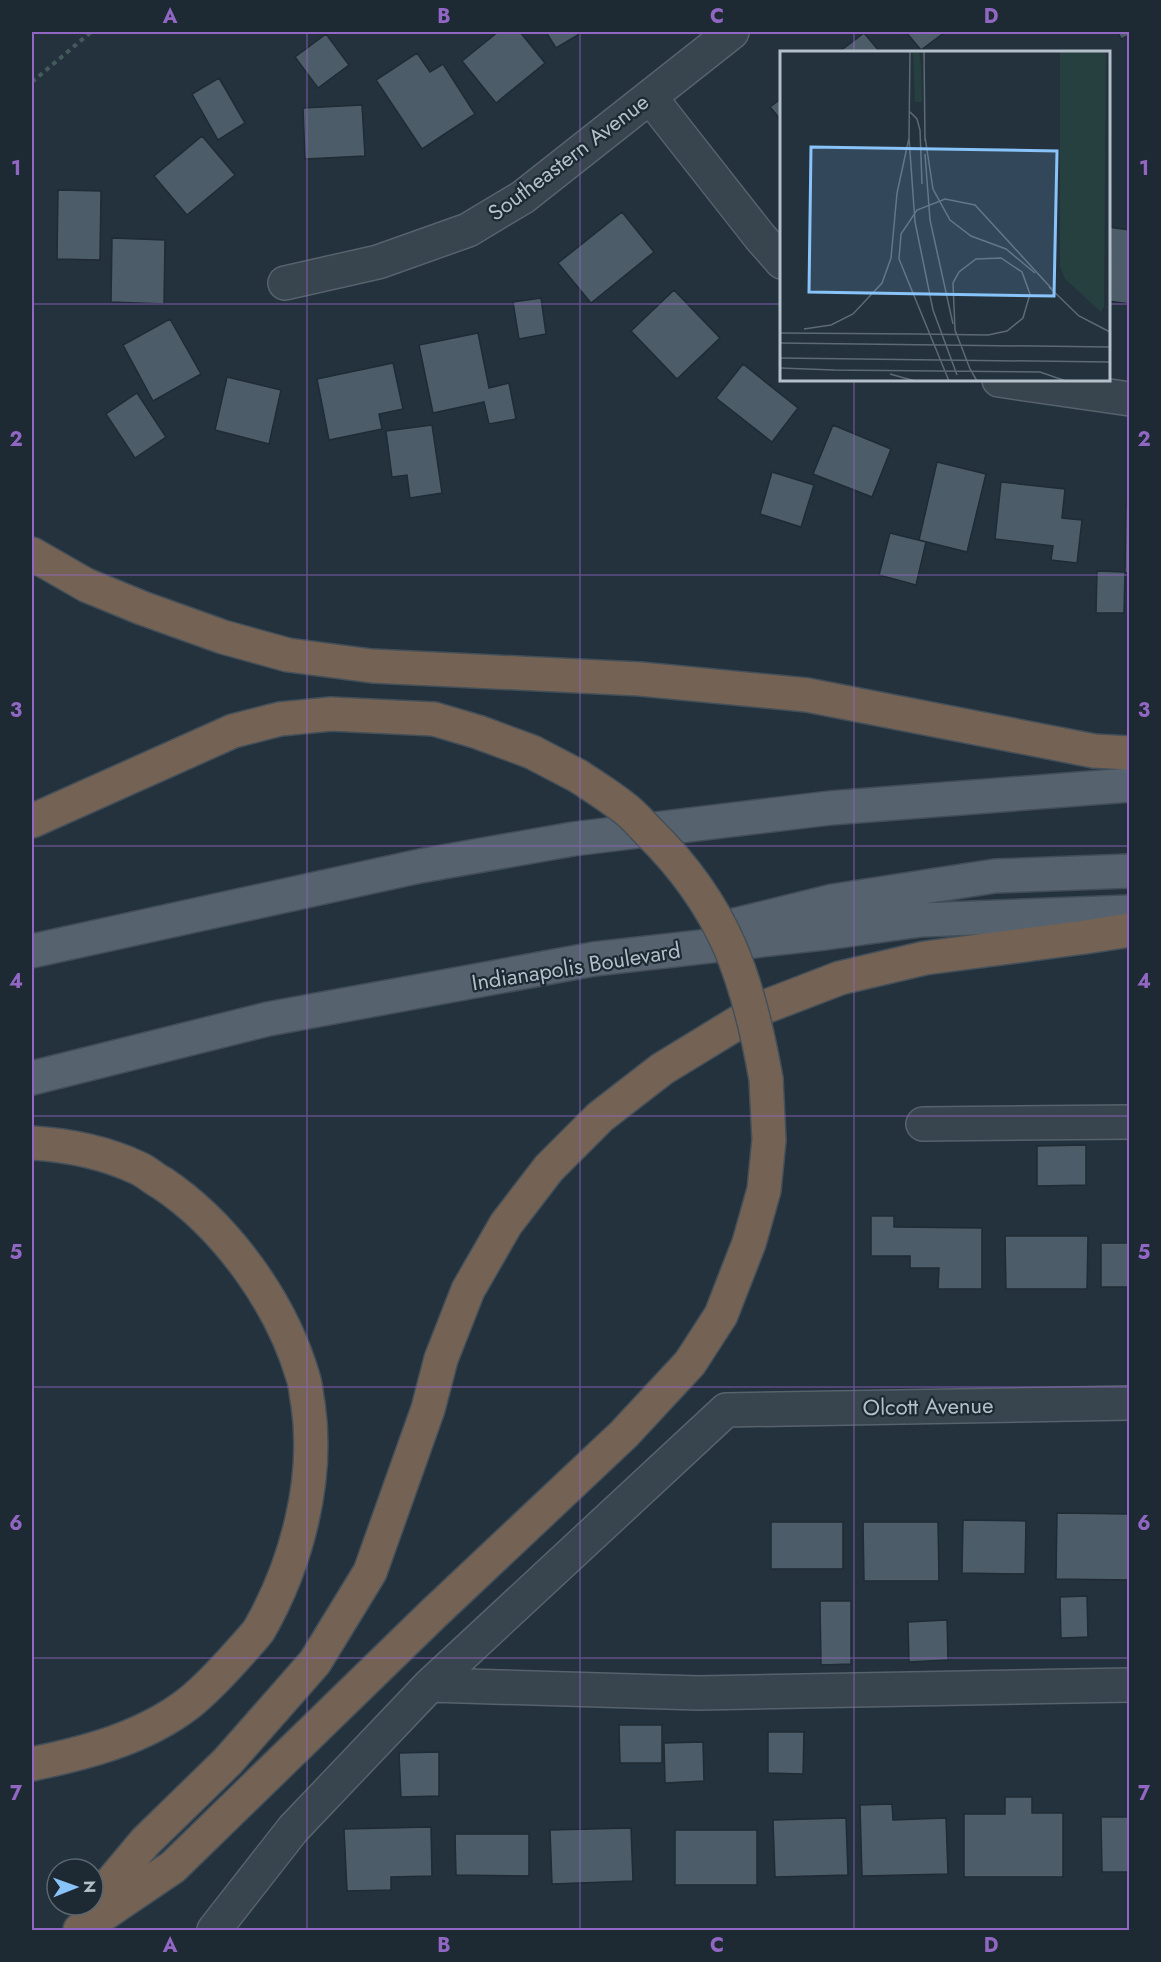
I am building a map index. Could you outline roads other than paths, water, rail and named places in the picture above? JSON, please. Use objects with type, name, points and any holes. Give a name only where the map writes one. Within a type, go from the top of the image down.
[{"type":"highway","points":[[32,554],[86,585],[142,608],[223,637],[288,655],[372,666],[640,679],[807,695],[1082,748],[1130,753]]},
{"type":"highway","points":[[32,821],[233,731],[280,719],[332,714],[434,719],[532,752],[578,776],[624,807],[672,854],[703,895],[726,936],[746,990],[757,1029],[766,1080],[769,1140],[764,1190],[749,1243],[721,1315],[690,1363],[624,1434],[433,1614],[173,1867],[80,1930]]},
{"type":"highway","points":[[105,1890],[145,1842],[228,1761],[315,1662],[370,1572],[428,1409],[441,1359],[468,1290],[506,1224],[549,1168],[600,1117],[662,1068],[762,1008],[840,978],[925,958],[1130,930]]},
{"type":"highway","points":[[32,1143],[92,1152],[140,1169],[182,1197],[220,1233],[253,1275],[285,1330],[304,1378],[311,1428],[309,1478],[299,1530],[282,1583],[258,1632],[222,1672],[189,1703],[148,1728],[112,1743],[32,1764]]},
{"type":"highway","points":[[71,1930],[82,1917]]},
{"type":"main road","points":[[32,951],[420,866],[573,839],[830,808],[1130,785]]},
{"type":"main road","points":[[594,959],[832,901],[994,876],[1130,871]]},
{"type":"main road","name":"Indianapolis Boulevard","points":[[32,1078],[268,1019],[594,959],[921,920],[1130,912]]},
{"type":"street","name":"Southeastern Avenue","points":[[285,283],[378,262],[468,230],[523,196],[732,32]]},
{"type":"street","points":[[650,97],[780,260]]},
{"type":"street","points":[[1006,381],[1130,399]]},
{"type":"street","points":[[923,1124],[1130,1122]]},
{"type":"street","name":"Olcott Avenue","points":[[430,1685],[726,1410],[1130,1403]]},
{"type":"street","points":[[214,1930],[293,1829],[430,1685],[699,1693],[1130,1685]]}]
